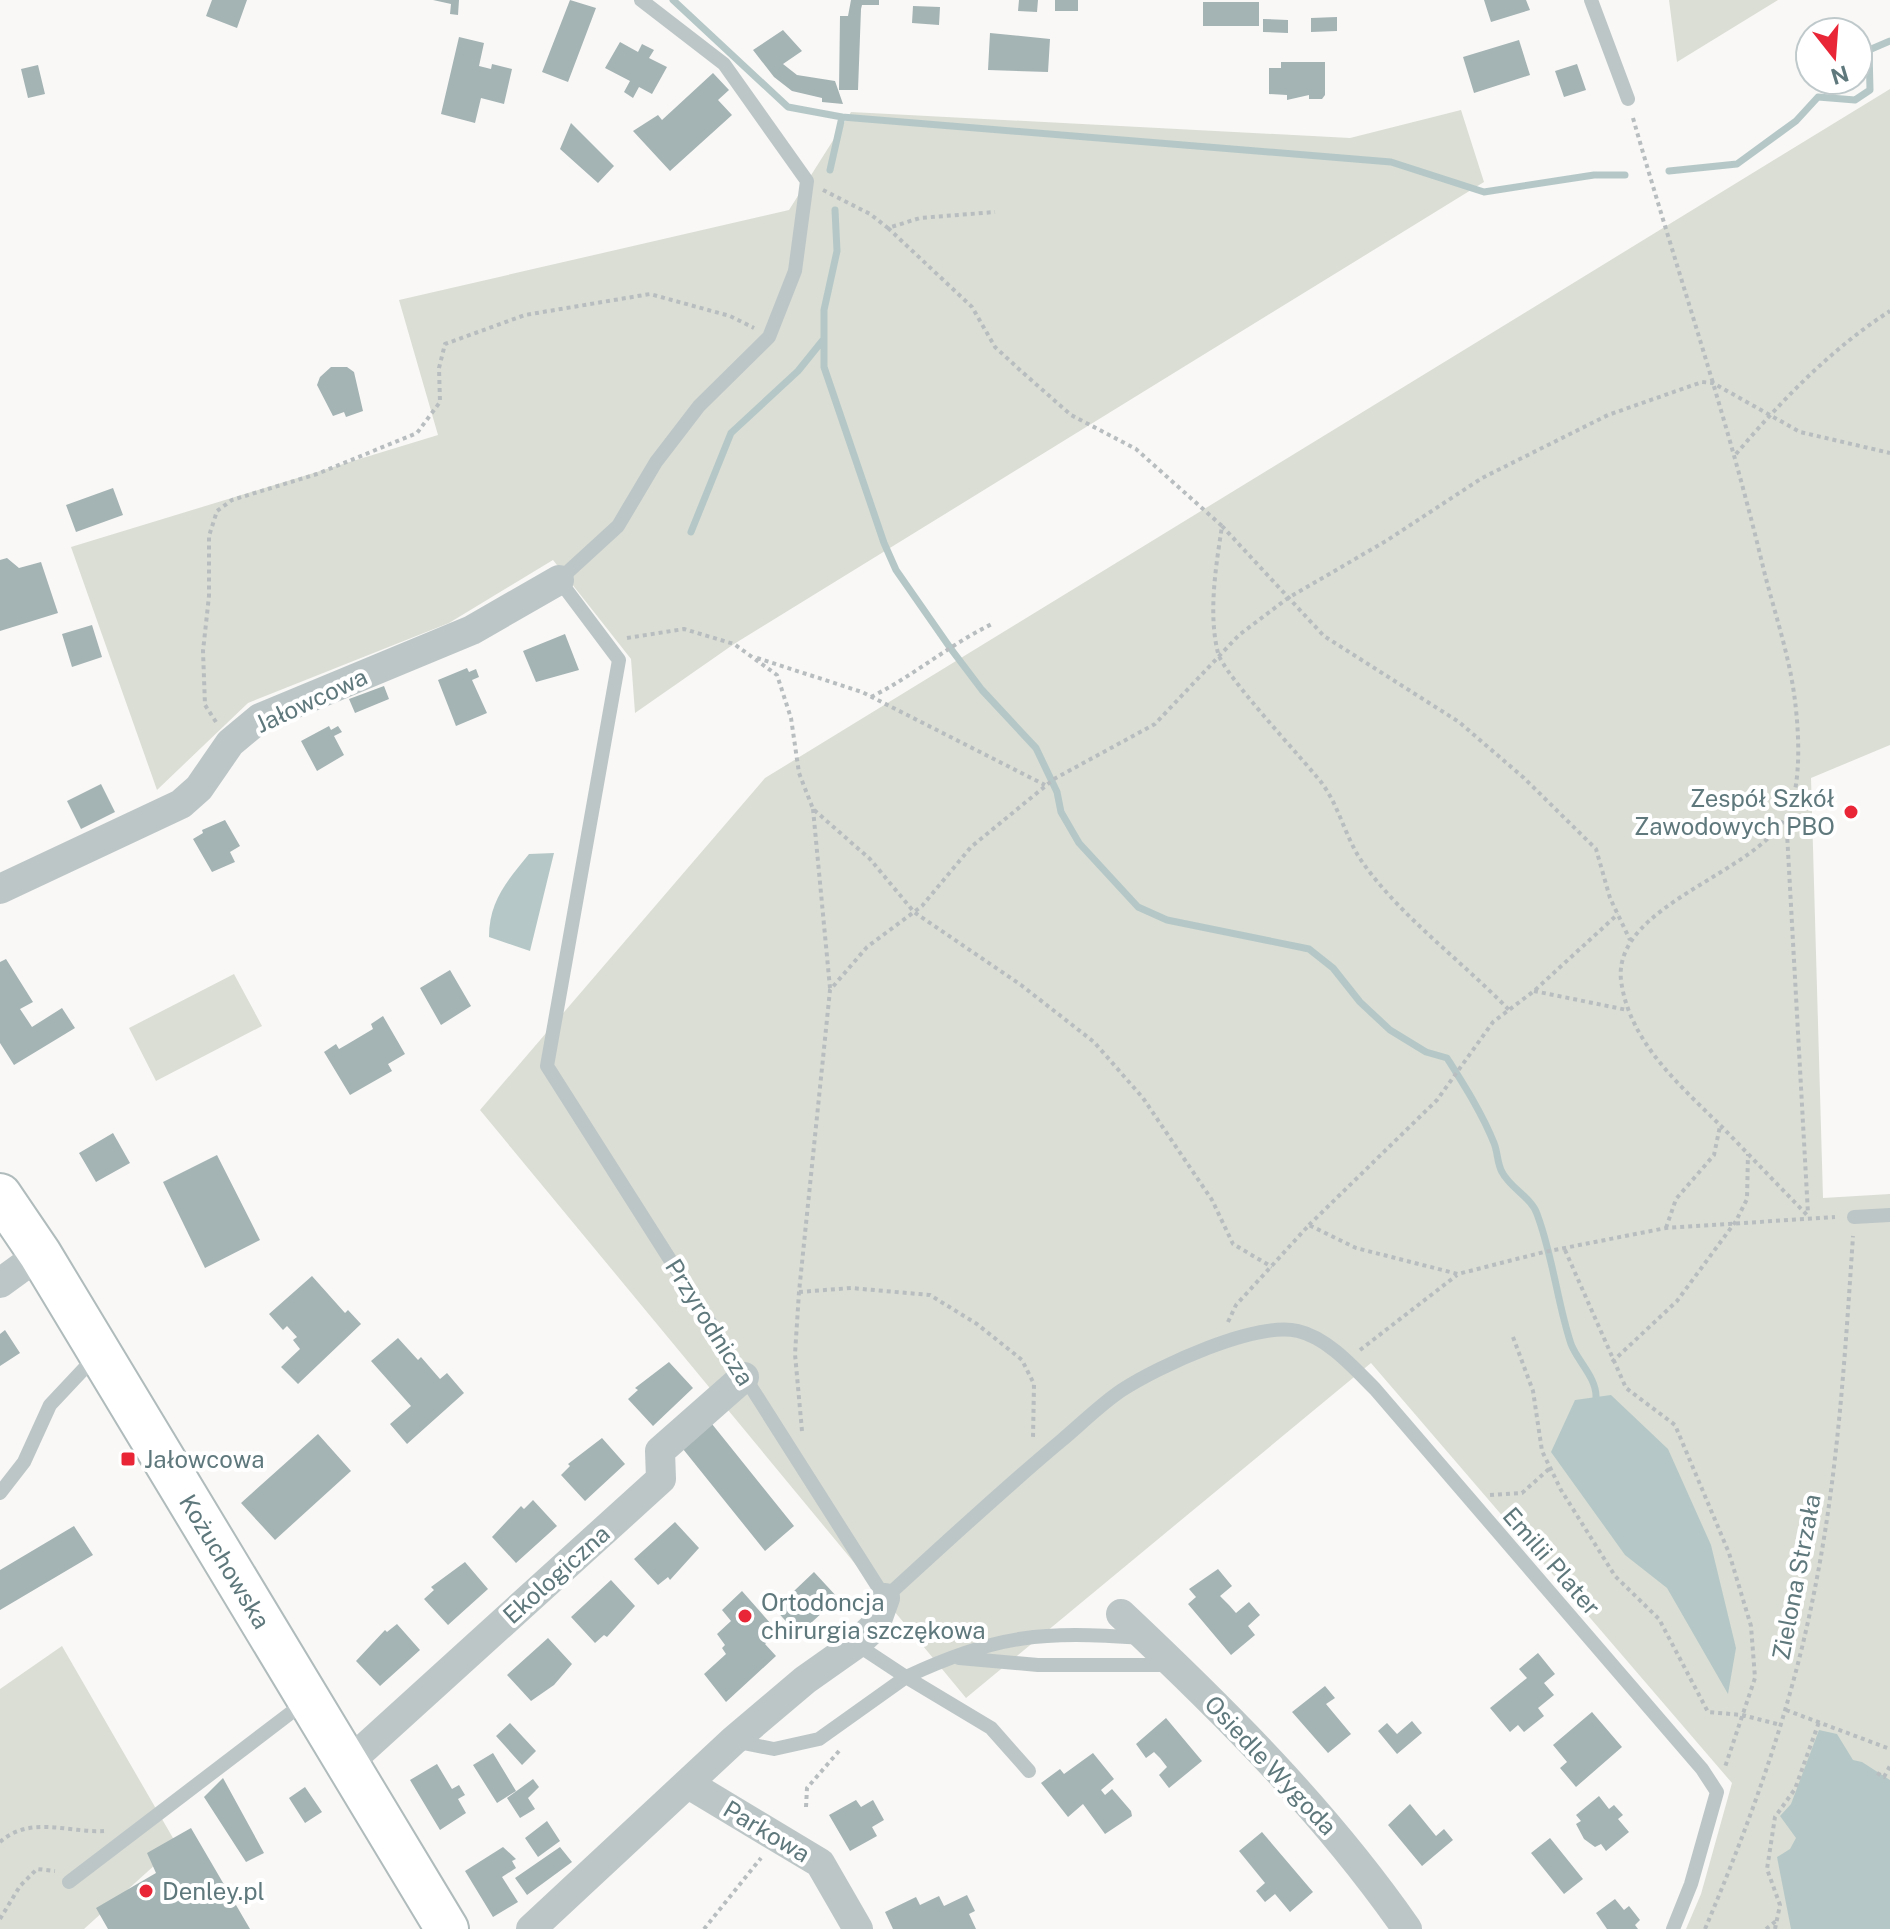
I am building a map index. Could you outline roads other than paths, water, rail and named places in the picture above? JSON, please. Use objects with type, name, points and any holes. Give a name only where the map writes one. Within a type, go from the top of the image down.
[{"type":"main road","name":"Kożuchowska","points":[[0,1195],[40,1254],[446,1929]]},
{"type":"street","name":"Jałowcowa","points":[[0,889],[181,804],[199,788],[229,745],[260,718],[472,630],[559,580]]},
{"type":"street","points":[[0,1283],[40,1254]]},
{"type":"street","name":"Ekologiczna","points":[[347,1764],[661,1479],[660,1451],[744,1377]]},
{"type":"street","points":[[531,1929],[690,1785],[733,1741],[805,1680],[856,1644],[875,1626],[885,1598]]},
{"type":"street","name":"Osiedle Wygoda","points":[[1121,1614],[1276,1765],[1336,1835],[1407,1929]]},
{"type":"street","name":"Parkowa","points":[[690,1785],[820,1863],[858,1929]]},
{"type":"lane","points":[[559,580],[618,526],[656,462],[699,406],[769,337],[795,271],[807,181],[724,64],[641,0]]},
{"type":"lane","points":[[1591,0],[1628,99]]},
{"type":"lane","name":"Przyrodnicza","points":[[559,580],[619,660],[547,1066],[885,1598]]},
{"type":"lane","points":[[1854,1217],[1890,1215]]},
{"type":"lane","name":"Emilii Plater","points":[[885,1598],[1023,1473],[1123,1389],[1217,1344],[1269,1329],[1298,1331],[1317,1339],[1343,1358],[1375,1389],[1702,1769],[1717,1792],[1691,1884],[1673,1929]]},
{"type":"lane","points":[[0,1493],[24,1462],[50,1405],[100,1353]]},
{"type":"lane","points":[[733,1741],[774,1749],[819,1739],[906,1677],[948,1657],[1013,1637],[1070,1633],[1147,1639]]},
{"type":"lane","points":[[856,1644],[991,1728],[1029,1771]]},
{"type":"lane","points":[[948,1657],[1038,1665],[1175,1665]]},
{"type":"lane","points":[[69,1882],[308,1699]]},
{"type":"waterway","points":[[673,0],[788,107],[842,117],[1391,162],[1484,192],[1594,175],[1625,175]]},
{"type":"waterway","points":[[1669,171],[1737,164],[1796,121],[1818,97],[1855,100],[1870,90],[1869,50],[1890,41]]},
{"type":"waterway","points":[[830,170],[842,117]]},
{"type":"waterway","points":[[835,210],[837,251],[824,310],[824,367],[896,570],[982,690],[1036,748],[1057,792],[1061,812],[1079,843],[1138,907],[1167,920],[1309,949],[1333,968],[1360,1002],[1390,1030],[1426,1052],[1447,1058],[1484,1121],[1502,1172],[1531,1203],[1537,1214],[1571,1344],[1590,1377],[1596,1398]]},
{"type":"waterway","points":[[691,532],[731,433],[798,371],[823,340]]},
{"type":"place","name":"Zespół Szkół Zawodowych PBO","points":[[1851,812]]},
{"type":"place","name":"Jałowcowa","points":[[128,1459]]},
{"type":"place","name":"Ortodoncja chirurgia szczękowa","points":[[745,1616]]},
{"type":"place","name":"Denley.pl","points":[[146,1891]]}]
